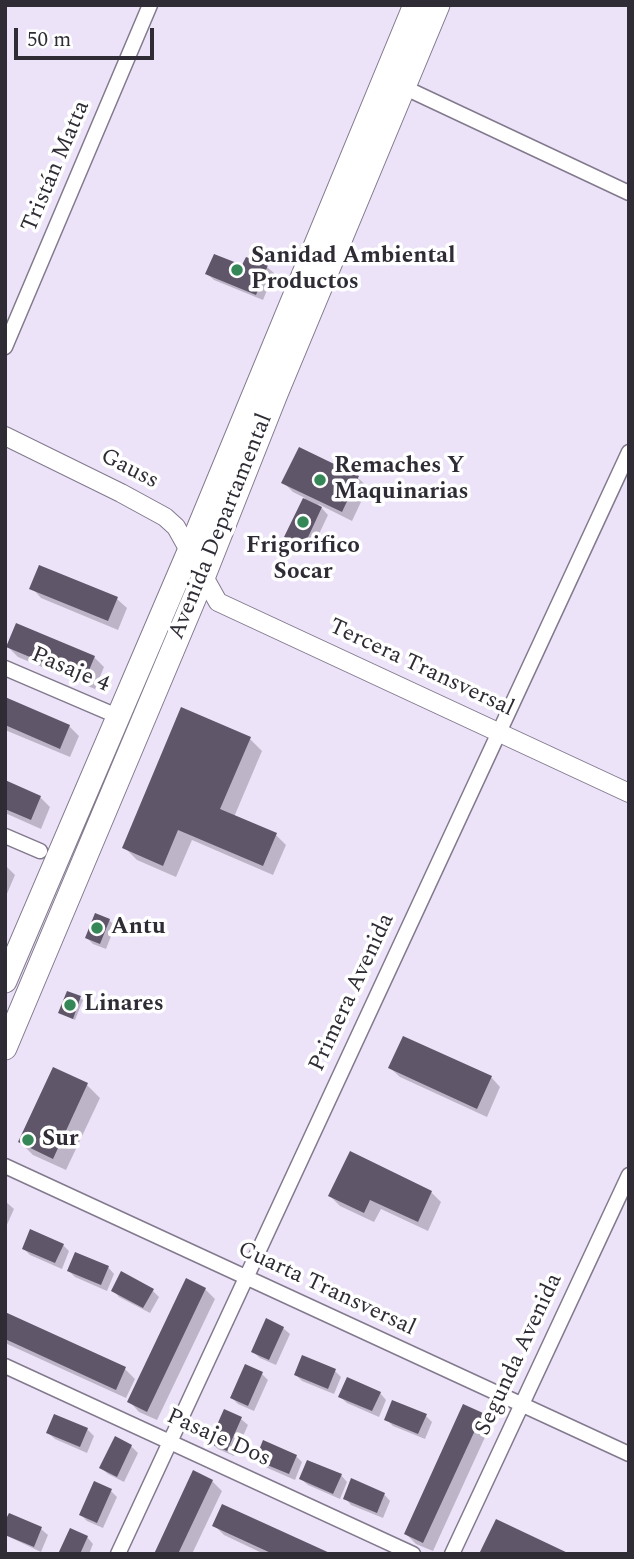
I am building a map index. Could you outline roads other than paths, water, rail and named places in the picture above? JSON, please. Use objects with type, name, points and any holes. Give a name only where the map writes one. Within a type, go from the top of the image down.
[{"type":"main road","name":"Avenida Departamental","points":[[5,1048],[203,578],[276,394],[395,83],[415,5]]},
{"type":"main road","name":"Avenida Departamental","points":[[5,981],[117,716],[395,83],[438,5]]},
{"type":"street","name":"Tristán Matta","points":[[5,347],[150,5]]},
{"type":"street","points":[[395,83],[629,193]]},
{"type":"street","name":"Gauss","points":[[5,436],[165,517],[176,527],[190,549],[203,578]]},
{"type":"street","name":"Primera Avenida","points":[[118,1554],[629,452]]},
{"type":"street","name":"Tercera Transversal","points":[[203,578],[218,602],[629,793]]},
{"type":"street","name":"Pasaje 4","points":[[5,668],[117,716]]},
{"type":"street","points":[[5,836],[40,851]]},
{"type":"street","name":"Cuarta Transversal","points":[[5,1166],[629,1454]]},
{"type":"street","name":"Segunda Avenida","points":[[452,1554],[629,1175]]},
{"type":"street","name":"Pasaje Dos","points":[[5,1366],[412,1554]]},
{"type":"place","name":"Sanidad Ambiental Productos","points":[[237,270]]},
{"type":"place","name":"Remaches Y Maquinarias","points":[[320,480]]},
{"type":"place","name":"Frigorifico Socar","points":[[303,522]]},
{"type":"place","name":"Antu","points":[[97,928]]},
{"type":"place","name":"Linares","points":[[70,1005]]},
{"type":"place","name":"Sur","points":[[28,1140]]}]
